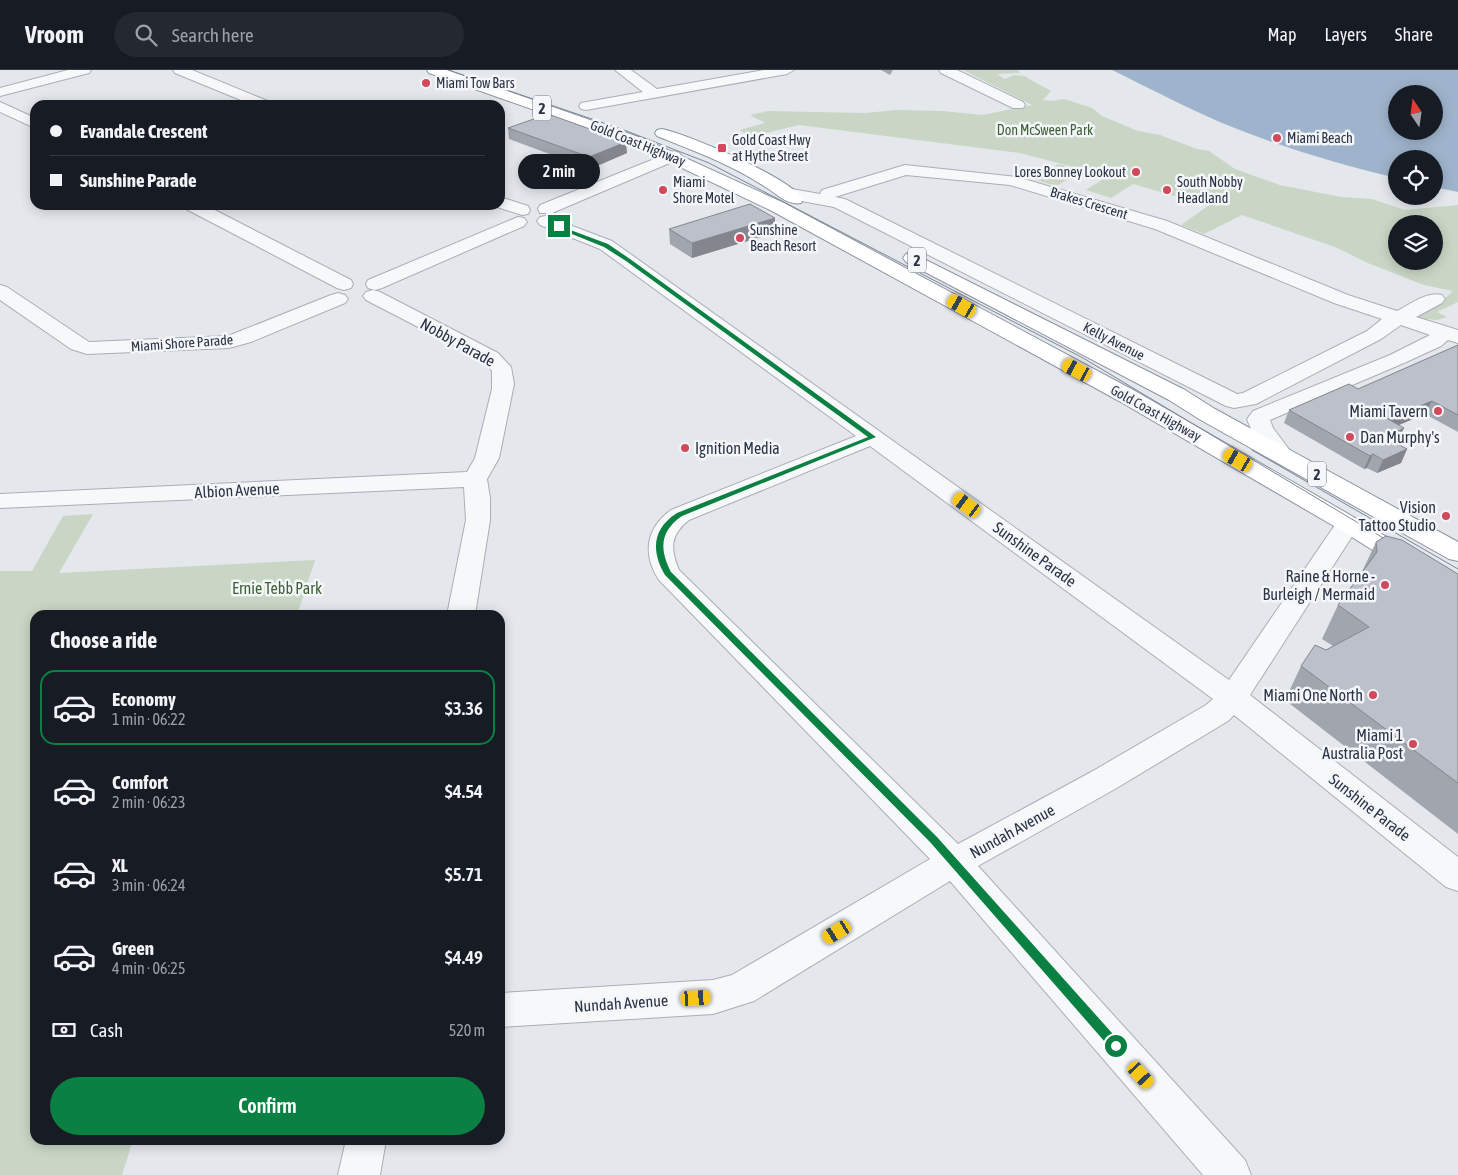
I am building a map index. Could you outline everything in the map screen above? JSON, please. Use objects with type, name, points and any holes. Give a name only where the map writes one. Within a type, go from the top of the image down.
[{"type":"highway","name":"Gold Coast Highway","points":[[434,70],[598,127],[674,156],[778,207],[911,277],[1031,345],[1127,396],[1348,524],[1458,592]]},
{"type":"highway","name":"Gold Coast Highway","points":[[581,104],[620,112]]},
{"type":"highway","name":"Gold Coast Highway","points":[[647,127],[725,158],[763,178],[786,193],[1071,339],[1177,395],[1207,414],[1279,452],[1458,553]]},
{"type":"street","points":[[0,93],[84,70]]},
{"type":"street","points":[[180,70],[253,100]]},
{"type":"street","points":[[622,70],[653,94]]},
{"type":"street","points":[[581,104],[653,94],[787,70]]},
{"type":"street","points":[[946,70],[1018,105]]},
{"type":"street","points":[[620,112],[653,94]]},
{"type":"street","points":[[0,106],[30,121]]},
{"type":"street","points":[[505,206],[528,224],[674,156]]},
{"type":"street","name":"Brakes Crescent","points":[[828,194],[895,172],[909,170],[1009,179],[1161,225],[1341,299],[1362,310],[1397,319],[1444,335]]},
{"type":"street","name":"Kelly Avenue","points":[[786,193],[839,203],[1234,401],[1248,399],[1376,334],[1381,328],[1435,299]]},
{"type":"street","points":[[201,210],[354,301],[520,216]]},
{"type":"street","name":"Sunshine Parade","points":[[546,215],[614,250],[873,437],[1232,698],[1458,877]]},
{"type":"street","name":"Nobby Parade","points":[[374,290],[491,357],[503,369],[503,389],[486,458],[475,480]]},
{"type":"street","name":"Miami Shore Parade","points":[[0,291],[78,345],[100,348],[229,342],[244,338],[341,292]]},
{"type":"street","points":[[1279,452],[1262,429],[1258,419],[1261,416],[1397,359],[1434,342],[1444,335]]},
{"type":"street","points":[[873,437],[680,515],[668,522],[662,532],[660,559],[668,574],[954,862],[1230,1175]]},
{"type":"street","points":[[462,610],[478,520],[478,498],[475,480]]},
{"type":"street","name":"Albion Avenue","points":[[0,500],[475,480]]},
{"type":"street","name":"Nundah Avenue","points":[[505,1010],[713,997],[741,988],[954,862],[1104,780],[1217,713],[1232,698],[1348,524]]},
{"type":"street","points":[[360,1175],[365,1145]]},
{"type":"green space","name":"Don McSween Park","points":[[963,70],[1018,70],[1020,73],[997,74],[1005,79],[1014,75],[1024,76],[1051,91],[1043,100],[1064,99],[1092,108],[1102,116],[1138,131],[1160,135],[1197,149],[1209,151],[1235,169],[1280,185],[1341,197],[1372,199],[1405,210],[1458,205],[1458,302],[1437,312],[1447,317],[1437,320],[1415,318],[1442,301],[1453,291],[1424,285],[1368,263],[1335,247],[1242,215],[1204,234],[1181,225],[1208,206],[1133,184],[1111,198],[1086,190],[1108,176],[1020,153],[799,125],[750,137],[740,130],[765,123],[750,115],[768,111],[865,113],[896,110],[943,111],[982,115],[1032,105]]},
{"type":"green space","points":[[1059,164],[1083,171],[1056,186],[1033,179]]},
{"type":"green space","name":"Ernie Tebb Park","points":[[93,514],[59,573],[315,560],[299,610],[30,610],[30,1145],[131,1145],[122,1175],[0,1175],[0,571],[32,571],[63,516]]},
{"type":"water","points":[[1112,70],[1458,70],[1458,192],[1443,189],[1443,150],[1388,150],[1388,176],[1286,147],[1222,123]]},
{"type":"building","points":[[548,114],[626,142],[589,157],[508,128]]},
{"type":"building","points":[[750,204],[775,218],[692,243],[669,229]]},
{"type":"building","points":[[1458,345],[1458,415],[1432,401],[1388,419],[1404,428],[1394,433],[1405,439],[1395,443],[1407,449],[1383,460],[1373,454],[1370,456],[1289,410],[1349,384],[1358,389]]},
{"type":"building","name":"Miami One North","points":[[1386,536],[1402,540],[1458,574],[1458,783],[1301,666],[1315,645],[1326,650],[1369,627],[1338,605],[1377,552],[1376,542]]},
{"type":"tram line","points":[[448,70],[624,130],[709,163],[1083,358],[1395,545]]},
{"type":"tram line","points":[[1252,450],[1458,569]]},
{"type":"place","name":"Miami Tow Bars","points":[[426,83]]},
{"type":"place","name":"Miami Beach","points":[[1277,138]]},
{"type":"place","name":"Gold Coast Hwy at Hythe Street","points":[[722,148]]},
{"type":"place","name":"Lores Bonney Lookout","points":[[1136,172]]},
{"type":"place","name":"Miami Shore Motel","points":[[663,190]]},
{"type":"place","name":"South Nobby Headland","points":[[1167,190]]},
{"type":"place","name":"Sunshine Beach Resort","points":[[740,238]]},
{"type":"place","name":"Miami Tavern","points":[[1438,411]]},
{"type":"place","name":"Dan Murphy's","points":[[1350,437]]},
{"type":"place","name":"Ignition Media","points":[[685,448]]},
{"type":"place","name":"Vision Tattoo Studio","points":[[1446,516]]},
{"type":"place","name":"Raine & Horne - Burleigh / Mermaid","points":[[1385,585]]},
{"type":"place","name":"Miami One North","points":[[1373,695]]},
{"type":"place","name":"Miami 1 Australia Post","points":[[1413,744]]},
{"type":"route","points":[[559,226],[606,246],[628,260],[873,437],[680,515],[668,522],[662,532],[660,559],[668,574],[933,840],[1116,1046]]}]
